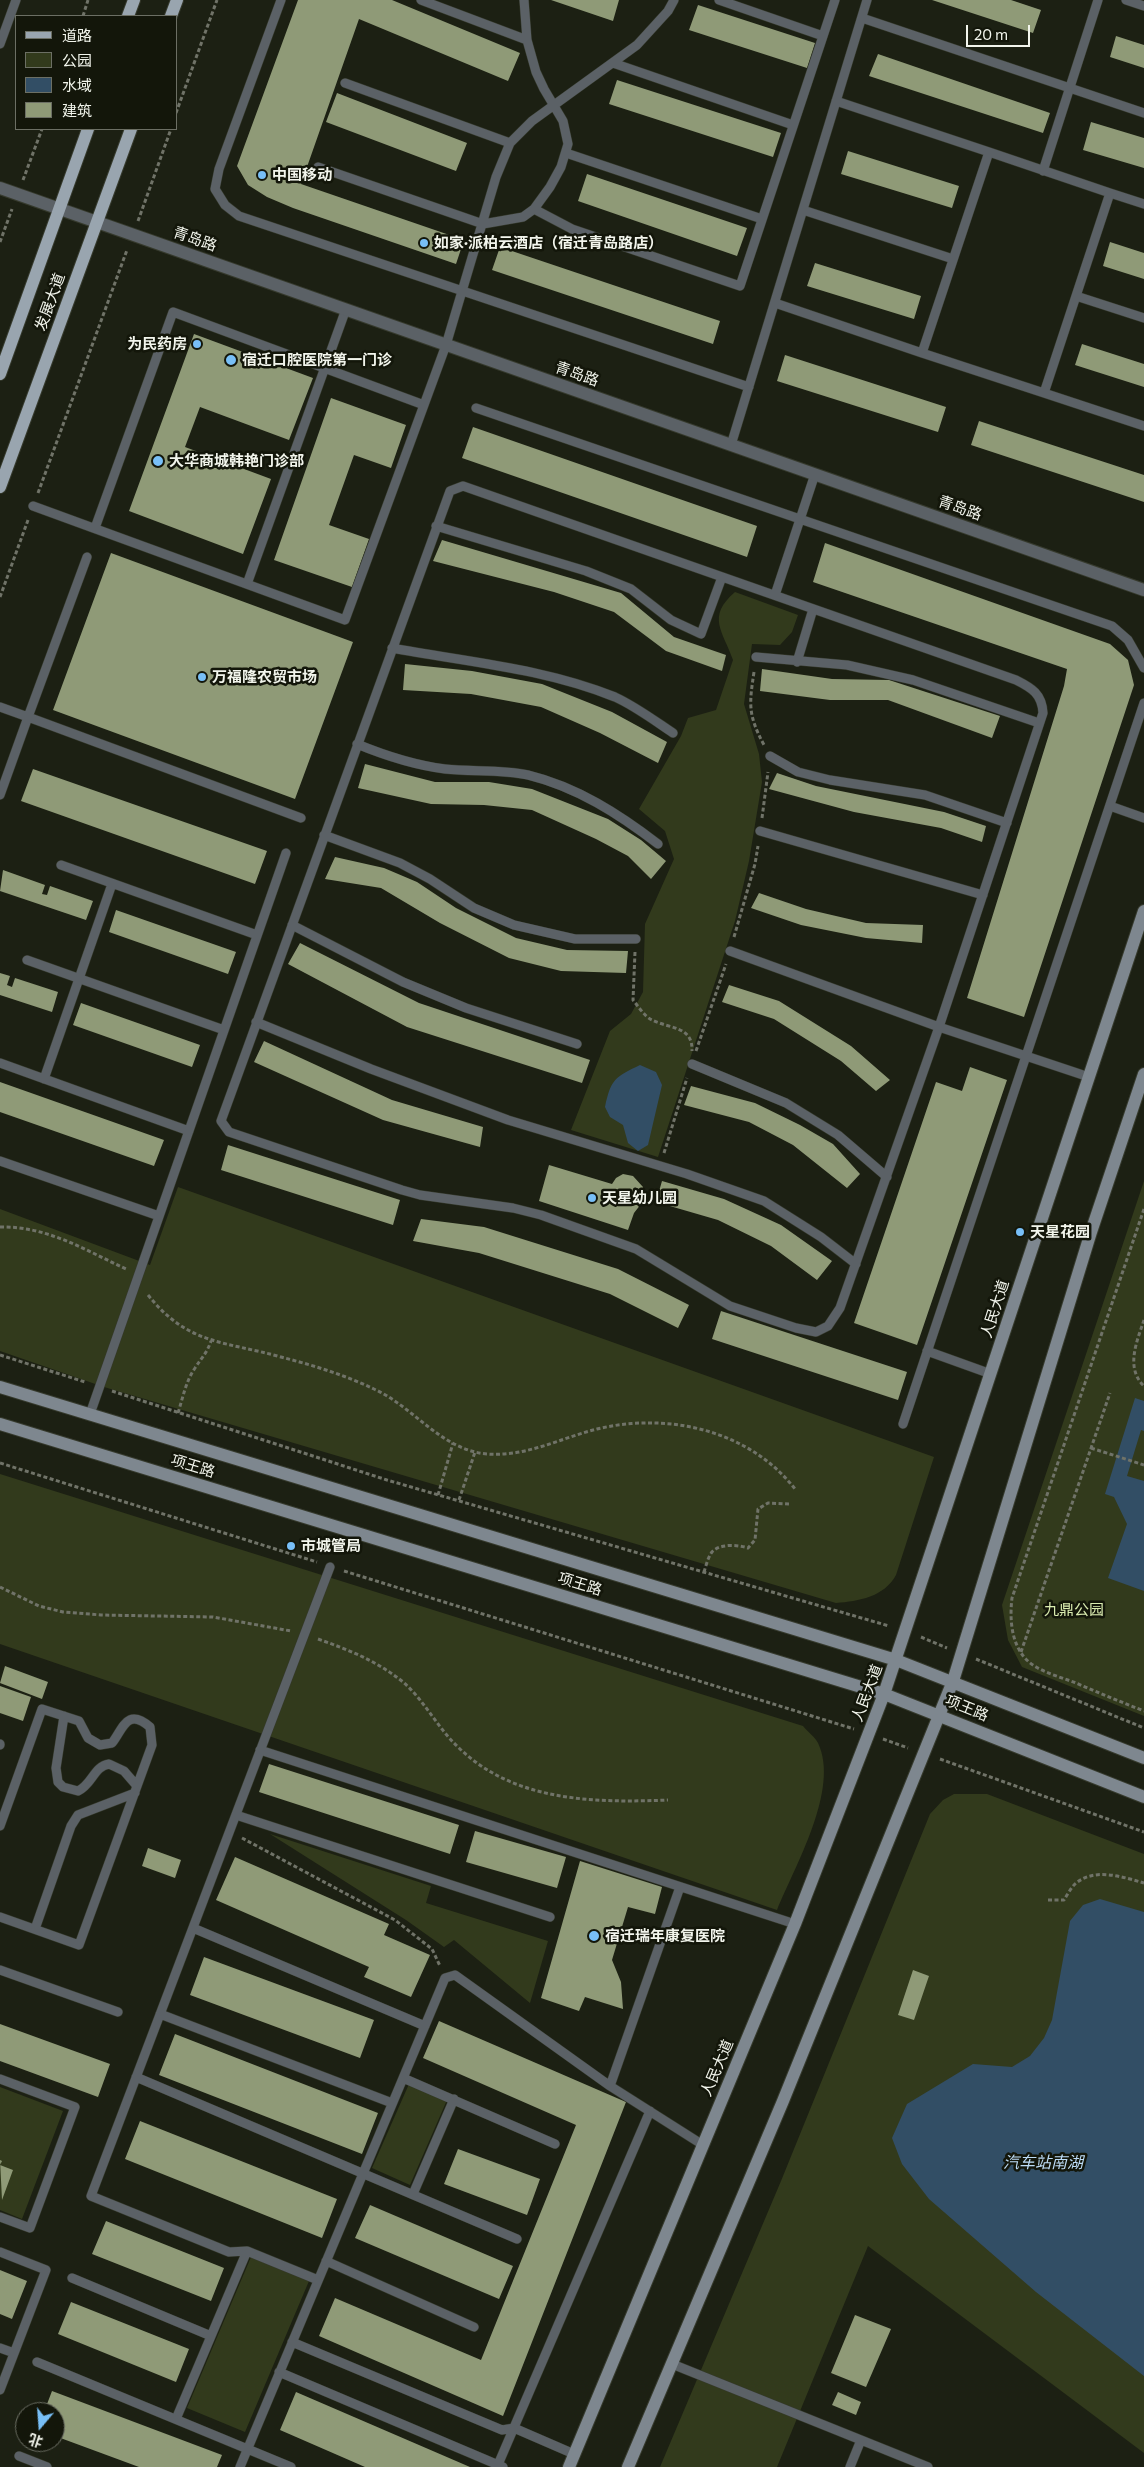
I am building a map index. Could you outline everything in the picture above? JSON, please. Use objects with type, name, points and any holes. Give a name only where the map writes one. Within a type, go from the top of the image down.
[{"type":"main road","points":[[128,15],[134,0]]},
{"type":"main road","points":[[171,15],[177,0]]},
{"type":"main road","name":"发展大道","points":[[0,374],[88,130]]},
{"type":"main road","name":"发展大道","points":[[0,487],[131,130]]},
{"type":"main road","name":"人民大道","points":[[569,2467],[795,1924],[884,1694],[1144,911]]},
{"type":"main road","points":[[628,2467],[953,1681],[1091,1232],[1144,1074]]},
{"type":"main road","name":"项王路","points":[[0,1387],[896,1660],[1144,1758]]},
{"type":"main road","name":"项王路","points":[[0,1424],[884,1694],[1144,1797]]},
{"type":"street","name":"青岛路","points":[[0,188],[1144,590]]},
{"type":"lane","points":[[0,44],[16,0]]},
{"type":"lane","points":[[281,0],[219,169],[215,189],[225,205],[239,216],[749,387]]},
{"type":"lane","points":[[421,0],[528,40]]},
{"type":"lane","points":[[318,167],[483,224],[523,216],[534,209],[550,187],[561,167],[568,144],[563,121],[540,81],[528,40],[524,0]]},
{"type":"lane","points":[[34,506],[345,620],[446,345],[496,177],[510,143],[532,121],[637,45],[668,11],[674,0]]},
{"type":"lane","points":[[719,0],[823,36]]},
{"type":"lane","points":[[534,209],[572,229],[740,286],[834,0]]},
{"type":"lane","points":[[731,445],[867,0]]},
{"type":"lane","points":[[1043,171],[1098,0]]},
{"type":"lane","points":[[1126,0],[1144,6]]},
{"type":"lane","points":[[862,18],[1144,113]]},
{"type":"lane","points":[[613,62],[793,125]]},
{"type":"lane","points":[[345,83],[510,143]]},
{"type":"lane","points":[[836,101],[1144,204]]},
{"type":"lane","points":[[922,353],[989,152]]},
{"type":"lane","points":[[566,153],[762,219]]},
{"type":"lane","points":[[1044,393],[1110,193]]},
{"type":"lane","points":[[803,210],[953,259]]},
{"type":"lane","points":[[1076,296],[1144,318]]},
{"type":"lane","points":[[774,303],[1144,426]]},
{"type":"lane","points":[[247,584],[346,310]]},
{"type":"lane","points":[[95,528],[173,312],[424,405]]},
{"type":"lane","points":[[476,408],[1112,626],[1128,640],[1144,666]]},
{"type":"lane","points":[[775,595],[815,474]]},
{"type":"lane","points":[[463,486],[775,595],[1016,680],[1033,689],[1042,701],[1043,712],[939,1027],[887,1177],[840,1308],[828,1326],[816,1332],[796,1328],[730,1306],[711,1297],[636,1249],[541,1215],[513,1208],[420,1195],[229,1132],[221,1121],[450,491],[463,486]]},
{"type":"lane","points":[[436,526],[586,571],[631,589],[672,620],[701,634],[722,577]]},
{"type":"lane","points":[[0,795],[87,557]]},
{"type":"lane","points":[[797,662],[813,609]]},
{"type":"lane","points":[[392,648],[559,677],[617,698],[673,733]]},
{"type":"lane","points":[[756,657],[847,665],[913,680],[1039,723]]},
{"type":"lane","points":[[903,1424],[1144,702]]},
{"type":"lane","points":[[0,707],[301,818]]},
{"type":"lane","points":[[357,744],[393,759],[443,768],[527,774],[573,790],[623,817],[658,844]]},
{"type":"lane","points":[[770,756],[798,772],[830,780],[925,795],[1007,823]]},
{"type":"lane","points":[[1110,806],[1144,818]]},
{"type":"lane","points":[[760,831],[983,895]]},
{"type":"lane","points":[[324,835],[400,863],[430,878],[474,908],[514,925],[575,939],[636,939]]},
{"type":"lane","points":[[90,1414],[286,853]]},
{"type":"lane","points":[[61,865],[257,935]]},
{"type":"lane","points":[[44,1079],[112,884]]},
{"type":"lane","points":[[292,925],[404,982],[466,1008],[577,1044]]},
{"type":"lane","points":[[730,951],[939,1027],[1089,1077]]},
{"type":"lane","points":[[27,960],[224,1030]]},
{"type":"lane","points":[[256,1022],[371,1070],[508,1120],[660,1166],[764,1201],[821,1237],[856,1264]]},
{"type":"lane","points":[[0,1064],[189,1130]]},
{"type":"lane","points":[[692,1064],[786,1104],[838,1135],[887,1177]]},
{"type":"lane","points":[[0,1160],[159,1216]]},
{"type":"lane","points":[[927,1352],[991,1374]]},
{"type":"lane","points":[[318,2280],[247,2251],[228,2252],[91,2196],[330,1566]]},
{"type":"lane","points":[[0,1826],[42,1709],[79,1721],[88,1738],[100,1745],[112,1743],[124,1723],[130,1720],[145,1723],[150,1727],[152,1745],[79,1945],[0,1917]]},
{"type":"lane","points":[[64,1716],[56,1768],[58,1782],[63,1787],[78,1791],[90,1783],[98,1768],[110,1764],[124,1771],[136,1789]]},
{"type":"lane","points":[[260,1750],[795,1924]]},
{"type":"lane","points":[[35,1929],[71,1826],[78,1815],[136,1789]]},
{"type":"lane","points":[[236,1815],[550,1917]]},
{"type":"lane","points":[[610,2086],[680,1887]]},
{"type":"lane","points":[[193,1928],[425,2026]]},
{"type":"lane","points":[[0,1970],[118,2012]]},
{"type":"lane","points":[[240,2467],[445,1978],[455,1975],[610,2086],[702,2144]]},
{"type":"lane","points":[[160,2014],[392,2104]]},
{"type":"lane","points":[[136,2077],[364,2172],[517,2239]]},
{"type":"lane","points":[[403,2078],[555,2144]]},
{"type":"lane","points":[[0,2079],[75,2107],[30,2228],[0,2217]]},
{"type":"lane","points":[[413,2194],[454,2100]]},
{"type":"lane","points":[[280,2372],[500,2466],[514,2428],[650,2111]]},
{"type":"lane","points":[[176,2419],[247,2251]]},
{"type":"lane","points":[[0,2252],[46,2270],[0,2390]]},
{"type":"lane","points":[[326,2261],[474,2327]]},
{"type":"lane","points":[[72,2278],[211,2336]]},
{"type":"lane","points":[[292,2342],[502,2430],[514,2428],[574,2454]]},
{"type":"lane","points":[[0,2348],[14,2354]]},
{"type":"lane","points":[[37,2362],[291,2467]]},
{"type":"lane","points":[[672,2364],[928,2467]]},
{"type":"lane","points":[[850,2467],[861,2440]]},
{"type":"lane","points":[[19,2456],[47,2467]]},
{"type":"path","points":[[82,15],[88,0]]},
{"type":"path","points":[[178,107],[216,0]]},
{"type":"path","points":[[0,597],[170,130]]},
{"type":"path","points":[[660,1166],[730,951],[756,864],[770,756],[756,729],[749,706],[756,657]]},
{"type":"path","points":[[636,939],[633,1000],[650,1020],[685,1031],[693,1041],[692,1064]]},
{"type":"path","points":[[1144,1209],[1012,1598],[1011,1626],[1022,1652],[1035,1667],[1144,1711]]},
{"type":"path","points":[[0,1228],[20,1227],[52,1235],[87,1249],[139,1275],[148,1294],[174,1322],[193,1334],[211,1341],[282,1357],[374,1389],[453,1443],[475,1452],[518,1453],[625,1423],[651,1421],[678,1424],[734,1441],[762,1456],[780,1470],[795,1489]]},
{"type":"path","points":[[1144,1320],[1133,1356],[1137,1379],[1144,1386]]},
{"type":"path","points":[[178,1413],[189,1380],[196,1367],[206,1355],[211,1341]]},
{"type":"path","points":[[0,1355],[438,1495],[906,1630],[1144,1728]]},
{"type":"path","points":[[1022,1652],[1110,1393]]},
{"type":"path","points":[[438,1495],[453,1443]]},
{"type":"path","points":[[1091,1448],[1144,1465]]},
{"type":"path","points":[[459,1500],[475,1452]]},
{"type":"path","points":[[0,1463],[869,1734],[1144,1832]]},
{"type":"path","points":[[704,1572],[712,1552],[720,1548],[737,1545],[748,1548],[752,1544],[755,1540],[758,1509],[768,1504],[789,1504]]},
{"type":"path","points":[[0,1587],[39,1606],[63,1612],[101,1615],[213,1616],[296,1632]]},
{"type":"path","points":[[313,1637],[359,1653],[404,1683],[458,1748],[493,1775],[530,1790],[568,1798],[612,1802],[668,1800]]},
{"type":"path","points":[[230,1832],[395,1920],[432,1949],[445,1978]]},
{"type":"path","points":[[1048,1900],[1064,1900],[1075,1883],[1093,1875],[1116,1875],[1144,1883]]},
{"type":"green space","points":[[735,592],[798,615],[792,632],[780,645],[752,644],[744,704],[759,754],[762,782],[749,861],[735,921],[658,1157],[571,1130],[610,1031],[631,1014],[643,992],[645,924],[674,859],[665,831],[639,809],[681,736],[688,718],[716,710],[733,660],[719,624],[719,617],[726,601]]},
{"type":"green space","name":"九鼎公园","points":[[1144,1181],[1144,1716],[1022,1667],[1008,1640],[1002,1605]]},
{"type":"green space","points":[[178,1187],[934,1457],[896,1575],[878,1593],[862,1599],[836,1603],[104,1387],[0,1351],[0,1209],[150,1265]]},
{"type":"green space","points":[[0,1474],[803,1726],[818,1743],[823,1762],[823,1782],[819,1804],[804,1850],[777,1910],[0,1644]]},
{"type":"green space","points":[[954,1794],[987,1794],[1144,1854],[1144,2453],[868,2246],[777,2467],[660,2467],[781,2181],[930,1814],[943,1800]]},
{"type":"green space","points":[[270,1834],[431,1886],[426,1903],[548,1941],[530,2003],[454,1940],[444,1947],[406,1920]]},
{"type":"green space","points":[[409,2084],[447,2100],[410,2185],[372,2168]]},
{"type":"green space","points":[[0,2087],[63,2111],[22,2219],[0,2210]]},
{"type":"green space","points":[[251,2257],[309,2281],[245,2432],[187,2408]]},
{"type":"water","points":[[640,1065],[656,1072],[662,1085],[648,1145],[638,1151],[628,1143],[623,1125],[610,1117],[605,1107],[609,1090],[615,1080]]},
{"type":"water","points":[[1135,1398],[1144,1401],[1144,1431],[1141,1430],[1127,1476],[1144,1481],[1144,1591],[1108,1578],[1127,1524],[1114,1497],[1105,1494]]},
{"type":"water","name":"汽车站南湖","points":[[1100,1899],[1144,1912],[1144,2376],[1036,2292],[929,2199],[902,2164],[892,2138],[907,2104],[973,2064],[1012,2067],[1030,2056],[1044,2038],[1052,2020],[1070,1921],[1083,1905]]},
{"type":"building","points":[[298,0],[392,0],[520,53],[508,81],[359,19],[301,184],[464,240],[456,264],[293,208],[267,197],[248,185],[237,166]]},
{"type":"building","points":[[551,0],[619,0],[613,21]]},
{"type":"building","points":[[932,0],[1011,0],[1041,10],[1033,33]]},
{"type":"building","points":[[698,5],[815,43],[807,68],[689,30]]},
{"type":"building","points":[[1116,36],[1144,45],[1144,68],[1110,57]]},
{"type":"building","points":[[878,54],[1050,113],[1043,133],[869,76]]},
{"type":"building","points":[[617,80],[781,133],[773,157],[609,104]]},
{"type":"building","points":[[337,93],[467,143],[456,171],[326,122]]},
{"type":"building","points":[[1091,122],[1144,138],[1144,168],[1083,150]]},
{"type":"building","points":[[848,151],[959,186],[952,208],[841,174]]},
{"type":"building","points":[[587,174],[747,228],[737,256],[578,201]]},
{"type":"building","points":[[1110,242],[1144,253],[1144,279],[1103,266]]},
{"type":"building","points":[[500,247],[720,321],[713,344],[492,270]]},
{"type":"building","points":[[815,263],[921,296],[914,319],[807,286]]},
{"type":"building","points":[[194,334],[313,378],[289,440],[200,407],[185,447],[271,479],[243,554],[129,511]]},
{"type":"building","points":[[1082,344],[1144,364],[1144,387],[1075,365]]},
{"type":"building","points":[[785,355],[946,407],[938,432],[777,381]]},
{"type":"building","points":[[331,398],[406,425],[391,468],[354,455],[329,525],[369,539],[352,587],[274,560]]},
{"type":"building","points":[[979,421],[1144,475],[1144,502],[971,445]]},
{"type":"building","points":[[473,427],[757,526],[747,557],[462,458]]},
{"type":"building","points":[[442,540],[621,593],[674,637],[726,655],[722,671],[666,651],[614,612],[554,592],[433,561]]},
{"type":"building","points":[[825,543],[1110,644],[1128,660],[1134,685],[1024,1017],[967,998],[1064,686],[1067,669],[813,582]]},
{"type":"building","name":"万福隆农贸市场","points":[[111,553],[353,642],[295,799],[53,710]]},
{"type":"building","points":[[405,664],[472,671],[542,684],[612,712],[667,742],[658,763],[600,733],[541,707],[471,694],[403,690]]},
{"type":"building","points":[[762,669],[832,679],[889,680],[1000,716],[992,738],[888,700],[830,700],[760,691]]},
{"type":"building","points":[[365,764],[435,782],[489,782],[532,789],[608,819],[641,840],[666,861],[651,879],[628,856],[596,839],[532,810],[484,805],[431,804],[358,788]]},
{"type":"building","points":[[33,769],[267,851],[255,884],[21,801]]},
{"type":"building","points":[[777,773],[816,786],[944,812],[986,826],[982,842],[941,828],[854,812],[769,789]]},
{"type":"building","points":[[335,857],[384,868],[417,882],[456,908],[516,938],[567,950],[628,951],[626,973],[561,971],[509,958],[440,923],[381,888],[325,879]]},
{"type":"building","points":[[3,870],[45,885],[42,894],[47,895],[50,886],[93,901],[86,920],[0,891]]},
{"type":"building","points":[[759,893],[806,909],[866,923],[923,925],[922,943],[866,938],[801,925],[751,908]]},
{"type":"building","points":[[116,910],[236,952],[228,974],[109,932]]},
{"type":"building","points":[[300,943],[419,1003],[590,1060],[582,1083],[407,1027],[288,964]]},
{"type":"building","points":[[0,973],[10,976],[7,985],[12,987],[15,978],[58,992],[52,1012],[0,995]]},
{"type":"building","points":[[729,985],[779,1001],[851,1046],[890,1080],[876,1091],[841,1061],[774,1019],[722,1002]]},
{"type":"building","points":[[81,1003],[200,1045],[192,1067],[73,1025]]},
{"type":"building","points":[[264,1041],[392,1100],[483,1127],[480,1147],[383,1120],[254,1062]]},
{"type":"building","points":[[970,1067],[1007,1080],[917,1345],[854,1323],[936,1082],[962,1091]]},
{"type":"building","points":[[0,1082],[164,1140],[154,1166],[0,1112]]},
{"type":"building","points":[[691,1086],[755,1103],[800,1125],[833,1144],[860,1174],[847,1188],[793,1145],[749,1122],[684,1105]]},
{"type":"building","points":[[228,1145],[400,1200],[393,1225],[221,1170]]},
{"type":"building","name":"天星幼儿园","points":[[549,1165],[612,1184],[616,1178],[623,1174],[633,1176],[643,1187],[644,1196],[634,1213],[628,1230],[539,1201]]},
{"type":"building","points":[[662,1181],[724,1199],[781,1225],[832,1261],[817,1280],[771,1246],[718,1220],[656,1202]]},
{"type":"building","points":[[421,1219],[484,1227],[618,1269],[689,1305],[678,1328],[610,1294],[479,1253],[413,1241]]},
{"type":"building","points":[[721,1311],[907,1372],[898,1400],[712,1339]]},
{"type":"building","points":[[5,1666],[48,1682],[42,1699],[0,1683]]},
{"type":"building","points":[[0,1686],[31,1697],[23,1721],[0,1713]]},
{"type":"building","points":[[269,1764],[459,1825],[450,1854],[259,1792]]},
{"type":"building","points":[[475,1831],[566,1857],[557,1888],[466,1862]]},
{"type":"building","points":[[148,1848],[181,1860],[175,1878],[142,1866]]},
{"type":"building","points":[[235,1857],[389,1924],[384,1935],[430,1955],[411,1997],[364,1977],[369,1967],[216,1900]]},
{"type":"building","points":[[580,1861],[662,1887],[655,1914],[628,1907],[612,1960],[621,1982],[623,2009],[585,1997],[579,2011],[541,1998]]},
{"type":"building","points":[[204,1957],[374,2020],[360,2058],[190,1995]]},
{"type":"building","points":[[913,1970],[929,1976],[914,2020],[898,2015]]},
{"type":"building","points":[[439,2021],[626,2102],[503,2416],[319,2336],[335,2298],[481,2360],[576,2125],[423,2058]]},
{"type":"building","points":[[0,2024],[110,2064],[98,2097],[0,2061]]},
{"type":"building","points":[[175,2034],[378,2113],[362,2154],[159,2075]]},
{"type":"building","points":[[140,2121],[337,2199],[322,2238],[125,2159]]},
{"type":"building","points":[[458,2149],[540,2179],[527,2215],[444,2184]]},
{"type":"building","points":[[0,2165],[13,2170],[2,2200]]},
{"type":"building","points":[[370,2205],[513,2266],[499,2299],[355,2238]]},
{"type":"building","points":[[106,2221],[224,2268],[211,2301],[92,2254]]},
{"type":"building","points":[[0,2270],[27,2281],[12,2319],[0,2314]]},
{"type":"building","points":[[71,2302],[189,2349],[176,2382],[58,2334]]},
{"type":"building","points":[[855,2315],[891,2329],[866,2387],[831,2373]]},
{"type":"building","points":[[52,2391],[222,2455],[217,2467],[139,2467],[65,2440],[65,2402],[48,2402]]},
{"type":"building","points":[[296,2392],[470,2467],[365,2467],[280,2430]]},
{"type":"building","points":[[838,2392],[861,2402],[856,2415],[832,2405]]},
{"type":"place","name":"中国移动","points":[[262,175]]},
{"type":"place","name":"如家·派柏云酒店（宿迁青岛路店）","points":[[424,243]]},
{"type":"place","name":"为民药房","points":[[197,344]]},
{"type":"place","name":"宿迁口腔医院第一门诊","points":[[231,360]]},
{"type":"place","name":"大华商城韩艳门诊部","points":[[158,461]]},
{"type":"place","name":"万福隆农贸市场","points":[[202,677]]},
{"type":"place","name":"天星幼儿园","points":[[592,1198]]},
{"type":"place","name":"天星花园","points":[[1020,1232]]},
{"type":"place","name":"市城管局","points":[[291,1546]]},
{"type":"place","name":"宿迁瑞年康复医院","points":[[594,1936]]}]
